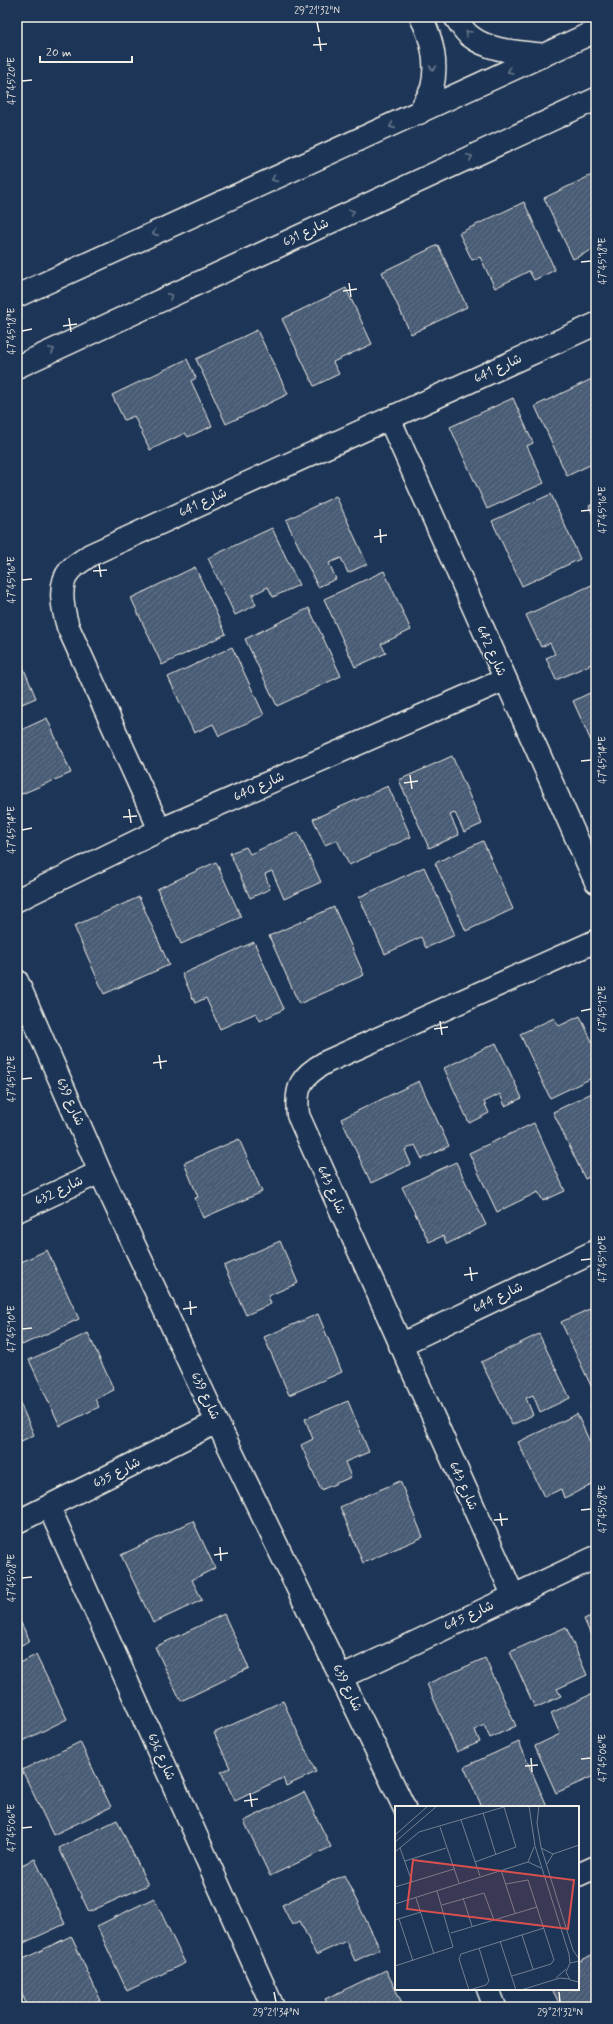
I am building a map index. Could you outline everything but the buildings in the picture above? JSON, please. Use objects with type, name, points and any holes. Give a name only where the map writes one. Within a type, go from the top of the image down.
[{"type":"street","points":[[419,113],[432,88],[434,71],[433,48],[421,17]]},
{"type":"street","points":[[455,17],[469,36],[482,44],[502,49],[544,55]]},
{"type":"street","points":[[17,296],[596,31]]},
{"type":"street","name":"شارع 631","points":[[17,367],[596,99]]},
{"type":"street","name":"شارع 641","points":[[160,830],[68,627],[63,609],[63,586],[70,570],[90,555],[596,324]]},
{"type":"street","name":"شارع 642","points":[[389,418],[504,680],[596,882]]},
{"type":"street","name":"شارع 640","points":[[17,900],[160,830],[504,680]]},
{"type":"street","name":"شارع 643","points":[[513,1596],[298,1115],[296,1097],[300,1084],[311,1070],[326,1062],[596,941]]},
{"type":"street","name":"شارع 639","points":[[17,981],[100,1172],[217,1422],[404,1806]]},
{"type":"street","name":"شارع 632","points":[[17,1211],[100,1172]]},
{"type":"street","name":"شارع 644","points":[[400,1345],[596,1251]]},
{"type":"street","name":"شارع 635","points":[[17,1522],[217,1422]]},
{"type":"street","name":"شارع 636","points":[[49,1507],[269,2006]]},
{"type":"street","name":"شارع 645","points":[[342,1677],[596,1557]]},
{"type":"street","points":[[579,1875],[596,1867]]},
{"type":"street","points":[[488,1990],[495,2007]]}]
